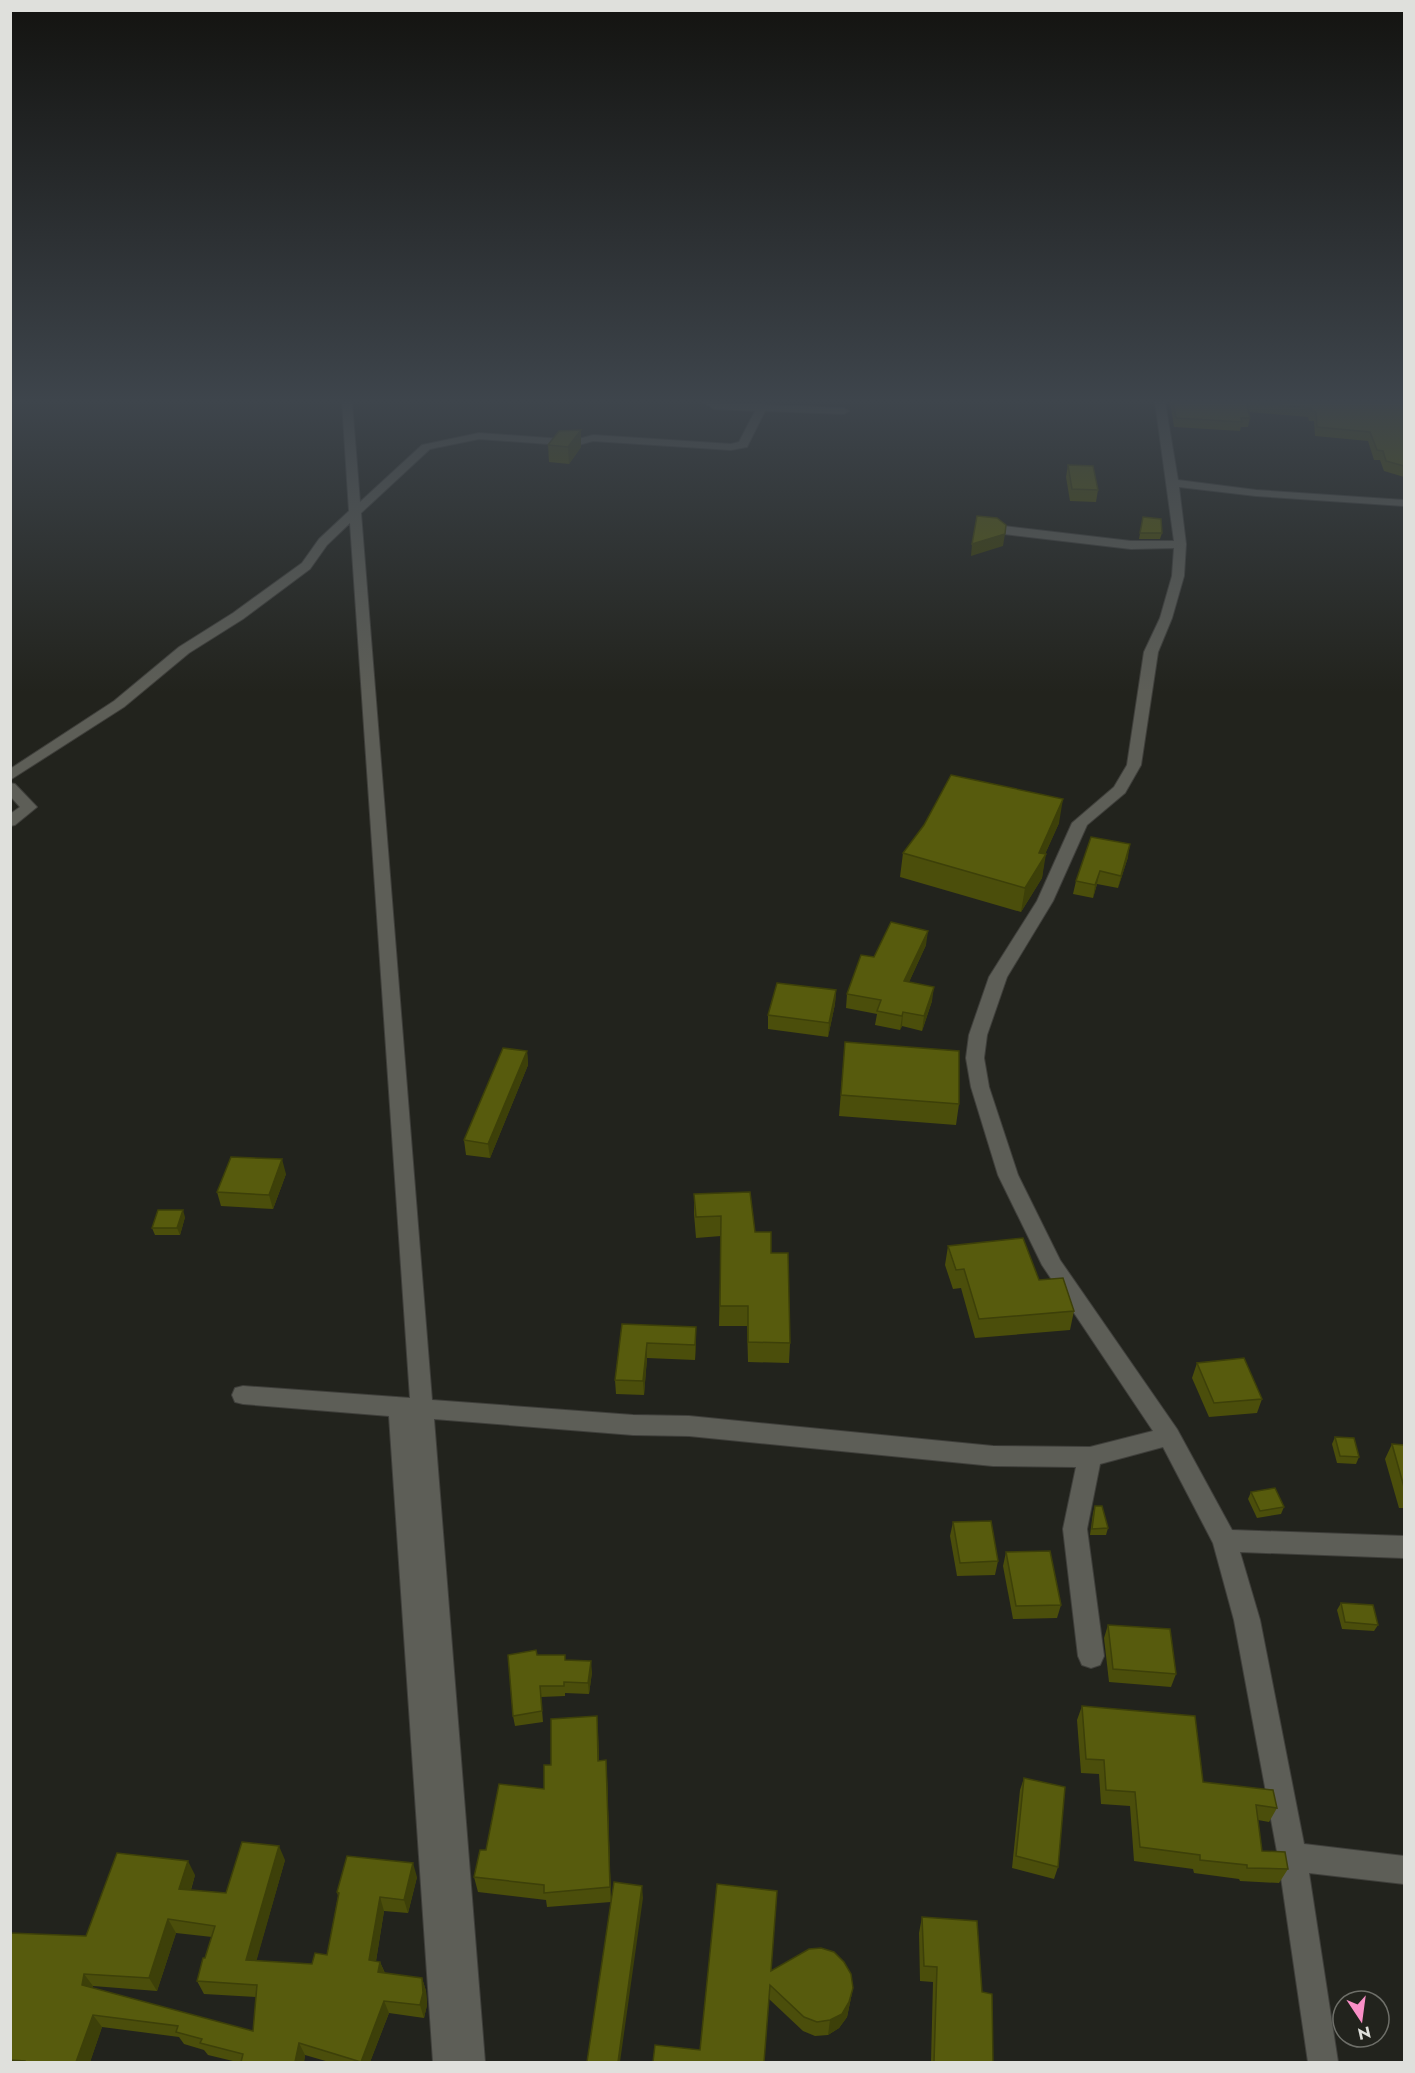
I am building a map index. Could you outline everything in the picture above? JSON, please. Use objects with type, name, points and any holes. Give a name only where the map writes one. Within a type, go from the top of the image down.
[{"type":"street","points":[[354,499],[411,1408],[448,2062]]},
{"type":"street","points":[[10,776],[119,704],[184,650],[238,616],[306,566],[323,542],[370,499]]},
{"type":"street","points":[[1175,499],[1180,544],[1178,576],[1166,618],[1151,652],[1134,765],[1120,790],[1080,823],[1045,901],[998,977],[978,1035],[975,1058],[980,1087],[1008,1175],[1052,1265],[1169,1436],[1225,1541],[1247,1620],[1292,1857],[1323,2062]]},
{"type":"street","points":[[1341,499],[1404,503]]},
{"type":"street","points":[[1004,530],[1131,545],[1180,544]]},
{"type":"street","points":[[10,788],[29,807],[10,822]]},
{"type":"street","points":[[243,1395],[633,1425],[689,1426],[993,1456],[1090,1457],[1169,1436]]},
{"type":"street","points":[[411,1408],[470,2062]]},
{"type":"street","points":[[1090,1457],[1075,1528],[1091,1656]]},
{"type":"street","points":[[1225,1541],[1404,1547]]},
{"type":"street","points":[[1292,1857],[1404,1870]]},
{"type":"building","points":[[977,516],[997,518],[1006,525],[1005,534],[972,544]]},
{"type":"building","points":[[1143,517],[1161,519],[1162,533],[1140,533]]},
{"type":"building","points":[[951,775],[1063,799],[1039,853],[1046,854],[1025,888],[903,853],[924,825]]},
{"type":"building","points":[[1091,837],[1130,844],[1121,876],[1100,871],[1095,885],[1076,881]]},
{"type":"building","points":[[891,922],[928,931],[904,981],[934,987],[924,1016],[903,1012],[902,1016],[877,1011],[881,1000],[847,994],[861,955],[874,957]]},
{"type":"building","points":[[777,983],[836,990],[829,1023],[768,1015]]},
{"type":"building","points":[[845,1042],[959,1051],[959,1104],[841,1095]]},
{"type":"building","points":[[503,1048],[527,1051],[488,1144],[464,1140]]},
{"type":"building","points":[[231,1157],[282,1159],[269,1195],[217,1192]]},
{"type":"building","points":[[750,1192],[755,1232],[771,1232],[771,1253],[788,1253],[790,1343],[748,1342],[748,1306],[720,1306],[721,1216],[696,1217],[694,1194]]},
{"type":"building","points":[[158,1210],[183,1210],[177,1228],[152,1228]]},
{"type":"building","points":[[1023,1238],[1039,1280],[1063,1278],[1074,1311],[979,1319],[964,1269],[956,1270],[948,1246]]},
{"type":"building","points":[[622,1324],[696,1327],[695,1345],[647,1343],[643,1381],[615,1380]]},
{"type":"building","points":[[1244,1358],[1262,1399],[1214,1403],[1197,1363]]},
{"type":"building","points":[[1335,1437],[1354,1438],[1359,1457],[1340,1456]]},
{"type":"building","points":[[1392,1444],[1404,1445],[1404,1487]]},
{"type":"building","points":[[1275,1488],[1284,1507],[1260,1511],[1251,1492]]},
{"type":"building","points":[[1095,1506],[1102,1506],[1108,1528],[1092,1529]]},
{"type":"building","points":[[991,1521],[998,1561],[960,1563],[953,1522]]},
{"type":"building","points":[[1050,1551],[1061,1605],[1016,1606],[1006,1552]]},
{"type":"building","points":[[1341,1603],[1373,1605],[1378,1625],[1345,1622]]},
{"type":"building","points":[[1108,1625],[1170,1629],[1176,1674],[1113,1669]]},
{"type":"building","points":[[536,1650],[537,1655],[565,1655],[565,1660],[591,1661],[588,1683],[564,1682],[564,1686],[540,1686],[542,1711],[513,1716],[508,1655]]},
{"type":"building","points":[[1082,1706],[1195,1716],[1203,1782],[1273,1790],[1277,1808],[1256,1805],[1262,1851],[1285,1852],[1288,1869],[1247,1868],[1247,1865],[1200,1860],[1200,1855],[1140,1847],[1135,1792],[1106,1790],[1104,1760],[1086,1759]]},
{"type":"building","points":[[597,1716],[598,1761],[606,1760],[610,1887],[544,1893],[544,1885],[474,1877],[480,1850],[486,1850],[499,1784],[544,1789],[544,1765],[551,1765],[551,1719]]},
{"type":"building","points":[[1024,1778],[1065,1787],[1058,1867],[1016,1856]]},
{"type":"building","points":[[242,1842],[279,1846],[246,1960],[312,1964],[315,1953],[327,1955],[339,1893],[337,1892],[347,1856],[413,1863],[404,1900],[380,1897],[369,1960],[380,1962],[378,1972],[422,1978],[423,1993],[420,2005],[384,2001],[361,2062],[299,2043],[295,2062],[241,2062],[243,2054],[200,2043],[202,2039],[176,2032],[178,2026],[93,2015],[76,2062],[10,2060],[10,1933],[86,1936],[117,1853],[188,1861],[179,1889],[226,1893]],"holes":[[[168,1919],[215,1926],[197,1981],[257,1985],[253,2031],[82,1985],[84,1974],[149,1978]]]},
{"type":"building","points":[[614,1882],[642,1886],[618,2062],[587,2062]]},
{"type":"building","points":[[717,1884],[777,1891],[771,1971],[809,1949],[821,1948],[834,1952],[851,1974],[853,1988],[849,2002],[842,2014],[830,2020],[817,2022],[804,2017],[770,1985],[764,2062],[653,2062],[655,2045],[700,2050]]},
{"type":"building","points":[[922,1917],[977,1921],[982,1992],[992,1994],[993,2062],[934,2062],[937,1967],[924,1966]]}]
